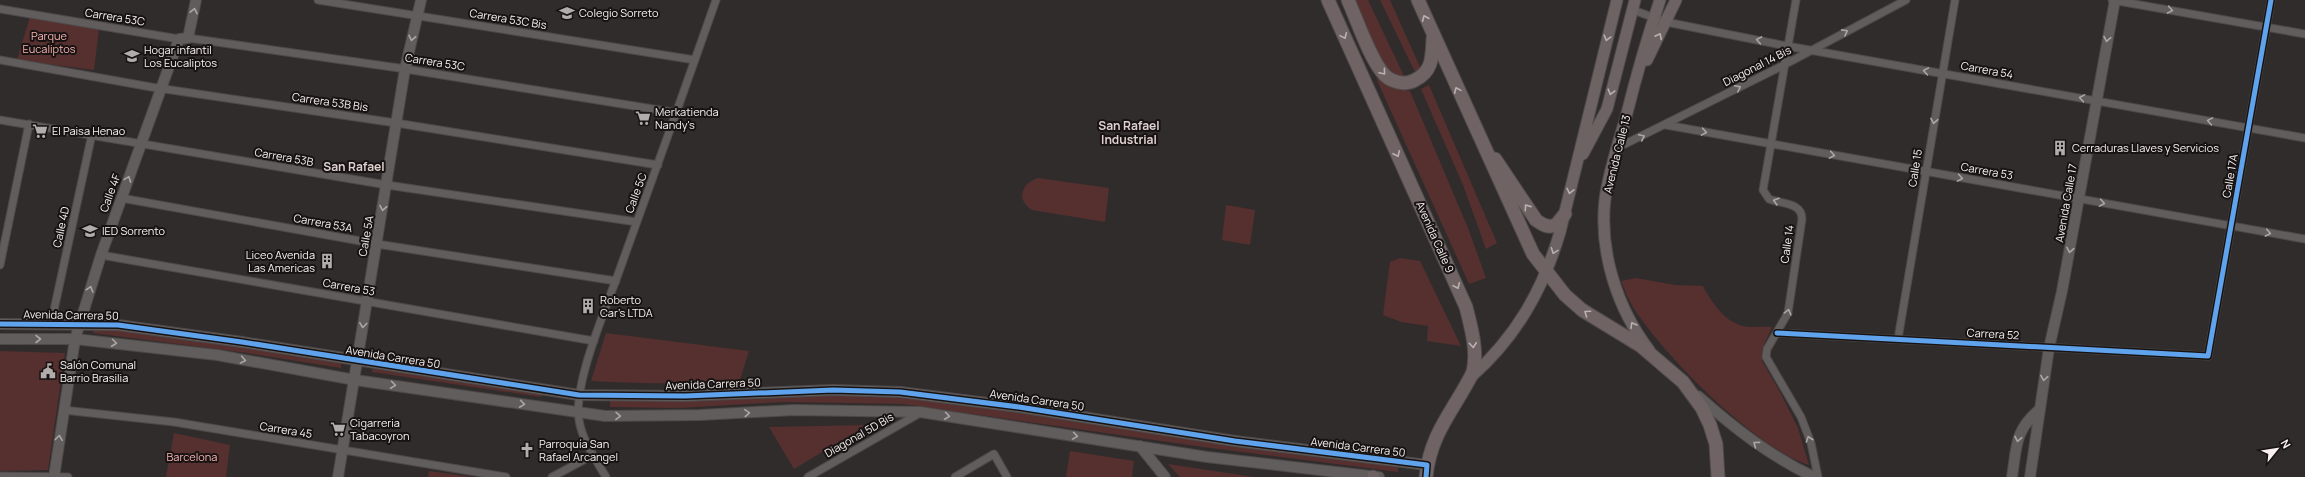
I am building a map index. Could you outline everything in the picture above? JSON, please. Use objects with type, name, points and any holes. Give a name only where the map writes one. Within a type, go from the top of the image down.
[{"type":"highway","name":"Avenida Calle 9","points":[[1328,0],[1466,307],[1472,333],[1475,364],[1471,377],[1441,425],[1426,471]]},
{"type":"highway","points":[[1348,0],[1377,65],[1388,78],[1394,81],[1408,83],[1428,72],[1432,55],[1433,35]]},
{"type":"highway","points":[[1418,0],[1473,126],[1533,254],[1565,295],[1582,310],[1627,337],[1655,357],[1683,382],[1702,408],[1710,426],[1716,444],[1718,477]]},
{"type":"highway","points":[[1473,126],[1536,220],[1542,224],[1552,227],[1560,223],[1565,214]]},
{"type":"highway","points":[[1655,357],[1687,398],[1696,415],[1710,455],[1712,477]]},
{"type":"main road","name":"Calle 4F","points":[[54,476],[75,338],[101,255],[121,198],[161,88],[184,39],[196,0]]},
{"type":"main road","name":"Calle 5A","points":[[338,477],[396,123],[416,16],[421,0]]},
{"type":"main road","name":"Avenida Calle 13","points":[[1471,377],[1502,347],[1516,329],[1546,272],[1558,240],[1565,214],[1617,0]]},
{"type":"main road","name":"Avenida Calle 13","points":[[1655,357],[1640,338],[1626,313],[1616,290],[1608,257],[1605,233],[1605,200],[1617,148],[1660,0]]},
{"type":"main road","name":"Avenida Calle 13","points":[[1635,83],[1676,0]]},
{"type":"main road","name":"Avenida Calle 17","points":[[2030,477],[2049,348],[2079,199],[2114,0]]},
{"type":"main road","name":"Avenida Calle 13","points":[[1576,168],[1607,108],[1634,5]]},
{"type":"main road","name":"Avenida Carrera 50","points":[[0,324],[114,324],[235,341],[579,395],[685,396],[833,390],[900,392],[1019,407],[1426,471]]},
{"type":"main road","points":[[0,339],[75,338],[217,355],[355,380],[605,416],[700,415],[801,410],[920,412],[1207,457],[1375,477]]},
{"type":"main road","points":[[1683,382],[1730,424],[1763,450],[1814,477]]},
{"type":"main road","points":[[2012,477],[2020,431],[2026,422],[2040,409]]},
{"type":"main road","points":[[1140,446],[1165,477]]},
{"type":"street","name":"Carrera 53C Bis","points":[[318,0],[695,60]]},
{"type":"street","name":"Calle 5C","points":[[606,477],[593,455],[579,421],[579,395],[594,341],[678,113],[716,0]]},
{"type":"street","name":"Calle 14","points":[[1796,0],[1763,186],[1764,193],[1772,200],[1796,207],[1802,216],[1788,313],[1767,349],[1766,357],[1801,418],[1810,443],[1818,477]]},
{"type":"street","name":"Diagonal 14 Bis","points":[[1617,148],[1666,125],[1784,65],[1906,0]]},
{"type":"street","name":"Calle 15","points":[[1898,339],[1955,0]]},
{"type":"street","points":[[2114,0],[2305,34]]},
{"type":"street","name":"Calle 17A","points":[[2208,356],[2271,0]]},
{"type":"street","name":"Carrera 54","points":[[1634,5],[1654,17],[1666,22],[1787,46],[2305,138]]},
{"type":"street","name":"Carrera 53C","points":[[0,9],[184,39],[406,69],[678,113]]},
{"type":"street","name":"Carrera 53B Bis","points":[[0,60],[161,88],[396,123],[658,165]]},
{"type":"street","name":"Carrera 53B","points":[[0,120],[92,134],[387,185],[637,222]]},
{"type":"street","points":[[0,265],[29,124]]},
{"type":"street","name":"Carrera 53","points":[[1666,125],[2305,240]]},
{"type":"street","name":"Calle 4D","points":[[51,324],[92,134]]},
{"type":"street","name":"Carrera 53A","points":[[121,198],[377,244],[616,281]]},
{"type":"street","name":"Carrera 53","points":[[101,255],[594,341]]},
{"type":"street","name":"Carrera 52","points":[[1778,332],[2208,356]]},
{"type":"street","name":"Carrera 45","points":[[63,410],[174,422],[506,477]]},
{"type":"street","name":"Diagonal 5D Bis","points":[[808,477],[920,412]]},
{"type":"street","points":[[955,477],[994,454],[1007,477]]},
{"type":"street","points":[[552,477],[593,455]]},
{"type":"street","points":[[0,476],[68,477]]},
{"type":"green space","points":[[1354,0],[1368,0],[1405,78],[1395,74],[1379,57]]},
{"type":"green space","points":[[1380,0],[1390,0],[1420,67],[1415,72]]},
{"type":"green space","name":"Parque Eucaliptos","points":[[30,17],[99,29],[94,70],[17,60]]},
{"type":"green space","points":[[1376,78],[1394,88],[1410,91],[1468,228],[1486,278],[1469,284]]},
{"type":"green space","points":[[1429,85],[1497,243],[1486,249],[1463,185],[1421,89]]},
{"type":"green space","points":[[1038,178],[1109,188],[1105,222],[1032,210],[1027,206],[1022,197],[1024,188],[1032,180]]},
{"type":"green space","points":[[1226,205],[1255,210],[1250,245],[1222,240]]},
{"type":"green space","points":[[1400,258],[1420,261],[1461,346],[1427,341],[1428,326],[1401,322],[1383,315],[1390,262]]},
{"type":"green space","points":[[1636,278],[1675,285],[1703,286],[1710,299],[1724,316],[1736,324],[1746,327],[1772,327],[1762,349],[1762,361],[1798,428],[1809,465],[1788,456],[1740,423],[1693,379],[1653,335],[1631,304],[1621,281]]},
{"type":"green space","points":[[95,327],[121,328],[341,362],[341,368],[240,352],[93,333]]},
{"type":"green space","points":[[606,333],[749,351],[740,380],[666,383],[591,381]]},
{"type":"green space","points":[[0,351],[65,353],[48,470],[0,471]]},
{"type":"green space","points":[[373,366],[543,393],[541,397],[372,372]]},
{"type":"green space","points":[[848,394],[903,396],[993,407],[1398,466],[1398,472],[1203,447],[903,404],[782,402],[679,408],[610,407],[610,401],[699,400]]},
{"type":"green space","points":[[867,425],[794,469],[769,427]]},
{"type":"green space","name":"Barcelona","points":[[174,433],[230,445],[226,477],[166,477]]},
{"type":"green space","points":[[1070,451],[1134,461],[1132,477],[1066,477]]},
{"type":"green space","points":[[1168,464],[1254,477],[1180,477]]},
{"type":"green space","points":[[429,471],[472,477],[428,477]]},
{"type":"cycle path","points":[[1777,333],[2208,356],[2271,0]]},
{"type":"cycle path","points":[[0,324],[118,325],[242,342],[579,395],[685,396],[833,390],[900,392],[1019,407],[1235,441],[1427,465],[1426,477]]},
{"type":"place","name":"Colegio Sorreto","points":[[567,13]]},
{"type":"place","name":"Hogar infantil Los Eucaliptos","points":[[132,56]]},
{"type":"place","name":"Merkatienda Nandy's","points":[[643,118]]},
{"type":"place","name":"El Paisa Henao","points":[[40,131]]},
{"type":"place","name":"Cerraduras Llaves y Servicios","points":[[2060,148]]},
{"type":"place","name":"IED Sorrento","points":[[90,231]]},
{"type":"place","name":"Liceo Avenida Las Americas","points":[[327,261]]},
{"type":"place","name":"Roberto Car's LTDA","points":[[588,306]]},
{"type":"place","name":"Salón Comunal Barrio Brasilia","points":[[48,371]]},
{"type":"place","name":"Cigarreria Tabacoyron","points":[[338,429]]},
{"type":"place","name":"Parroquía San Rafael Arcangel","points":[[527,450]]},
{"type":"district","name":"San Rafael Industrial","points":[[1129,133]]},
{"type":"district","name":"San Rafael","points":[[354,167]]}]
